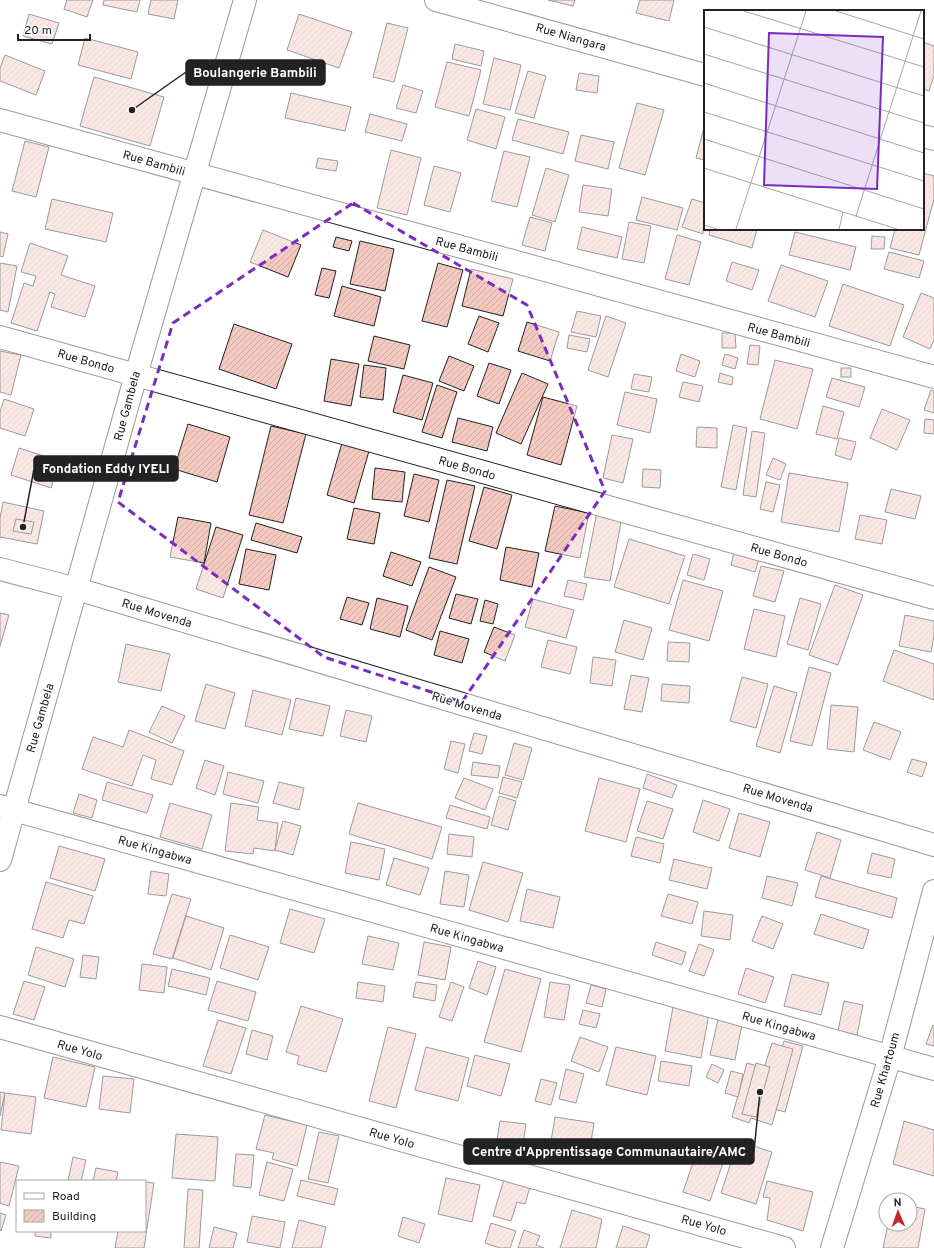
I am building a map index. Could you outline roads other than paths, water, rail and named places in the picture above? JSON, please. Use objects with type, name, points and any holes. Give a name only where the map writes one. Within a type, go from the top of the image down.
[{"type":"street","name":"Rue Gambela","points":[[0,860],[7,808],[77,590],[136,375],[245,0]]},
{"type":"street","name":"Rue Niangara","points":[[436,0],[704,75]]},
{"type":"street","name":"Rue Bambili","points":[[0,120],[934,377]]},
{"type":"street","points":[[924,136],[934,139]]},
{"type":"street","name":"Rue Bondo","points":[[0,337],[934,598]]},
{"type":"street","name":"Rue Movenda","points":[[0,569],[77,590],[934,845]]},
{"type":"street","name":"Rue Kingabwa","points":[[7,808],[934,1069]]},
{"type":"street","name":"Rue Khartoum","points":[[832,1248],[890,1057],[934,891]]},
{"type":"street","name":"Rue Yolo","points":[[0,1027],[784,1248]]},
{"type":"place","name":"Boulangerie Bambili","points":[[132,110]]},
{"type":"place","name":"Fondation Eddy IYELI","points":[[23,527]]},
{"type":"place","name":"Centre d'Apprentissage Communautaire/AMC","points":[[760,1092]]}]
